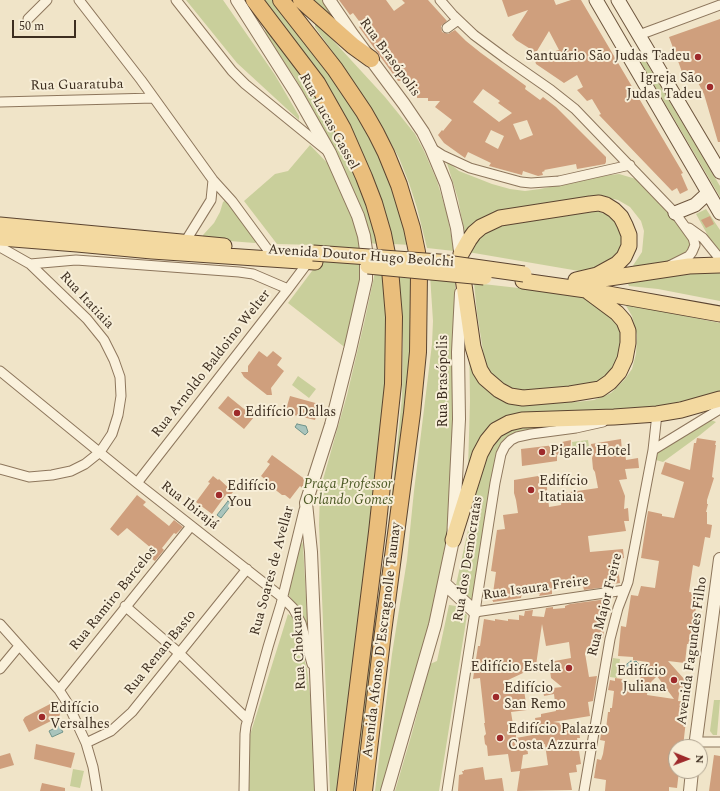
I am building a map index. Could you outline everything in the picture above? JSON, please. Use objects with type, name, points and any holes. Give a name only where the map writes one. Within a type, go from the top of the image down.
[{"type":"highway","name":"Avenida Afonso D'Escragnolle Taunay","points":[[254,0],[314,79],[343,129],[364,177],[383,234],[390,269],[393,302],[394,349],[389,435],[346,791]]},
{"type":"highway","name":"Avenida Afonso D'Escragnolle Taunay","points":[[281,0],[334,69],[364,112],[376,133],[399,185],[412,228],[417,252],[419,281],[418,352],[412,412],[364,791]]},
{"type":"highway","points":[[301,0],[352,46],[371,60]]},
{"type":"main road","points":[[596,0],[720,213]]},
{"type":"main road","points":[[618,0],[719,167]]},
{"type":"main road","points":[[611,26],[626,39],[631,39],[639,35]]},
{"type":"main road","points":[[675,213],[695,205],[708,193]]},
{"type":"main road","points":[[461,254],[477,230],[500,218],[599,203],[614,210],[621,217],[625,225],[629,235],[629,246],[624,257],[617,264],[581,285],[617,313],[626,326],[628,331],[628,343],[625,359],[619,372],[610,382],[600,389],[570,394],[523,398],[510,396],[499,390],[485,378],[480,370],[473,348],[462,271]]},
{"type":"main road","name":"Avenida Doutor Hugo Beolchi","points":[[0,225],[268,250],[312,259]]},
{"type":"main road","name":"Avenida Doutor Hugo Beolchi","points":[[0,238],[152,251],[312,259],[524,278],[581,285],[720,314]]},
{"type":"main road","points":[[134,249],[174,250],[182,246],[185,242]]},
{"type":"main road","name":"Avenida Doutor Hugo Beolchi","points":[[581,285],[591,280],[689,266],[720,265]]},
{"type":"main road","points":[[453,540],[480,454],[496,430],[509,422],[522,420],[614,418],[657,414],[681,410],[720,399]]},
{"type":"street","points":[[28,19],[47,0]]},
{"type":"street","points":[[79,0],[154,98],[213,180],[232,201],[268,250]]},
{"type":"street","points":[[176,0],[232,71],[245,84],[330,153]]},
{"type":"street","name":"Rua Lucas Gassel","points":[[237,0],[296,93],[330,153],[349,195],[364,236],[367,268]]},
{"type":"street","name":"Rua Brasópolis","points":[[329,0],[423,132],[446,184],[457,228],[461,254],[462,271],[458,352],[459,419],[453,540],[423,668],[387,791]]},
{"type":"street","points":[[440,0],[474,36],[551,90],[575,109],[630,165],[686,226],[694,241],[694,249],[683,259],[656,271]]},
{"type":"street","points":[[639,35],[720,5]]},
{"type":"street","points":[[447,28],[458,20]]},
{"type":"street","name":"Rua Guaratuba","points":[[0,102],[154,98]]},
{"type":"street","points":[[431,148],[442,155],[470,168],[521,182],[531,183],[559,181],[630,165]]},
{"type":"street","points":[[185,242],[211,200],[213,180]]},
{"type":"street","points":[[686,226],[703,238],[720,259]]},
{"type":"street","points":[[76,260],[77,244]]},
{"type":"street","name":"Rua Itatiaia","points":[[0,247],[30,264],[87,318],[104,340],[114,360],[120,377],[121,396],[118,415],[112,434],[100,452],[85,464],[71,471],[52,475],[29,477],[0,469]]},
{"type":"street","name":"Rua Arnoldo Baldoino Welter","points":[[137,483],[312,259]]},
{"type":"street","name":"Avenida Doutor Hugo Beolchi","points":[[30,264],[76,260],[239,272],[253,274],[288,289]]},
{"type":"street","name":"Rua Soares de Avellar","points":[[244,791],[245,734],[248,720],[283,598],[306,503],[331,425],[364,292],[367,268]]},
{"type":"street","name":"Rua Ibirajá","points":[[0,371],[137,483],[283,598],[292,608],[301,623],[307,642],[318,693]]},
{"type":"street","points":[[652,450],[720,409]]},
{"type":"street","name":"Rua Major Freire","points":[[584,791],[610,639],[618,608],[630,572],[657,414]]},
{"type":"street","name":"Rua dos Democratas","points":[[447,791],[498,464],[505,446],[517,437],[584,427],[614,418]]},
{"type":"street","name":"Rua Chokuan","points":[[306,503],[311,552],[321,791]]},
{"type":"street","name":"Rua Ramiro Barcelos","points":[[59,690],[125,606],[191,526]]},
{"type":"street","name":"Avenida Fagundes Filho","points":[[696,739],[720,558]]},
{"type":"street","name":"Rua Renan Basto","points":[[86,743],[111,731],[132,712],[247,569]]},
{"type":"street","points":[[444,583],[475,612]]},
{"type":"street","name":"Rua Isaura Freire","points":[[475,612],[625,590]]},
{"type":"street","points":[[125,606],[179,653],[248,720]]},
{"type":"street","points":[[0,624],[59,690],[73,714],[86,743],[95,774],[97,791]]},
{"type":"street","points":[[0,669],[19,646]]},
{"type":"street","points":[[708,743],[720,742]]},
{"type":"street","points":[[690,791],[691,779]]},
{"type":"green space","points":[[186,0],[223,0],[275,75],[299,116],[299,120],[237,63]]},
{"type":"green space","points":[[262,0],[273,0],[333,74],[385,161],[411,245],[393,244],[383,206],[374,180],[347,120]]},
{"type":"green space","points":[[307,0],[322,0],[330,11],[335,23]]},
{"type":"green space","points":[[315,23],[317,23],[385,97],[415,134],[437,181],[447,214],[454,251],[427,248],[417,208],[399,158],[380,123],[315,27]]},
{"type":"green space","points":[[265,30],[268,31],[306,81],[339,138],[362,190],[377,244],[370,243],[361,208],[336,150],[295,78],[270,42]]},
{"type":"green space","points":[[640,52],[720,186],[720,197],[636,54]]},
{"type":"green space","points":[[310,145],[334,170],[362,242],[364,266],[347,349],[288,303],[315,267],[315,245],[277,244],[244,201],[275,174],[288,171]]},
{"type":"green space","points":[[447,163],[459,171],[492,184],[525,191],[601,176],[619,174],[636,179],[682,225],[695,244],[685,259],[632,267],[642,252],[644,231],[641,221],[630,207],[618,200],[608,198],[580,200],[465,236],[458,199]]},
{"type":"green space","points":[[227,199],[257,241],[255,243],[203,239],[203,235],[214,223],[223,202]]},
{"type":"green space","points":[[706,209],[720,230],[720,251],[716,250],[696,214]]},
{"type":"green space","points":[[597,211],[613,217],[624,229],[624,254],[594,270],[579,271],[468,252],[482,235],[502,225]]},
{"type":"green space","points":[[720,270],[720,301],[658,289],[629,286],[628,284],[631,282]]},
{"type":"green space","name":"Praça Professor Orlando Gomes","points":[[375,272],[382,272],[386,311],[386,393],[340,791],[330,791],[319,525],[320,490],[347,395]]},
{"type":"green space","points":[[398,273],[417,273],[418,311],[361,791],[355,791],[368,668],[388,532],[402,398],[403,341]]},
{"type":"green space","points":[[430,275],[455,278],[457,330],[455,471],[445,566],[385,791],[375,791],[392,654],[407,560],[432,344],[433,321]]},
{"type":"green space","points":[[474,283],[572,294],[593,299],[621,321],[623,361],[598,386],[529,392],[515,391],[503,386],[492,375],[485,363]]},
{"type":"green space","points":[[625,304],[720,323],[720,391],[676,407],[506,419],[468,469],[470,401],[469,337],[474,363],[521,403],[577,402],[594,400],[611,393],[625,379],[632,369],[636,354],[637,335],[632,316]]},
{"type":"green space","points":[[298,376],[316,389],[309,398],[292,385]]},
{"type":"green space","points":[[711,420],[716,422],[663,462],[656,460],[658,452]]},
{"type":"green space","points":[[557,427],[505,442],[475,604],[457,591],[456,585],[482,470],[489,451],[496,441],[507,432],[515,429]]},
{"type":"green space","points":[[588,440],[590,454],[574,457],[572,442]]},
{"type":"green space","points":[[302,542],[308,632],[300,611],[288,594],[300,543]]},
{"type":"green space","points":[[449,605],[456,606],[467,615],[439,791],[395,791],[430,664],[437,661]]},
{"type":"green space","points":[[288,614],[292,617],[296,625],[307,670],[312,710],[317,791],[249,791],[250,735]]},
{"type":"green space","points":[[613,658],[620,659],[617,678],[610,677]]},
{"type":"green space","points":[[714,700],[720,700],[717,735],[713,735],[710,731]]},
{"type":"green space","points":[[73,769],[84,771],[80,788],[70,786]]},
{"type":"water","points":[[297,424],[306,426],[308,432],[305,435],[295,427]]},
{"type":"water","points":[[228,501],[232,504],[221,518],[217,515]]},
{"type":"water","points":[[631,661],[632,663],[636,661],[639,664],[638,665],[641,669],[639,672],[634,673],[631,670],[626,672],[623,667]]},
{"type":"water","points":[[59,726],[63,732],[52,737],[49,731]]},
{"type":"building","points":[[339,0],[386,0],[394,11],[405,3],[402,0],[428,0],[447,21],[441,26],[442,32],[448,34],[455,30],[481,53],[526,86],[525,89],[540,100],[543,97],[556,107],[606,157],[605,164],[577,169],[576,164],[544,170],[545,171],[542,172],[543,175],[538,176],[523,171],[522,175],[489,166],[491,163],[468,152],[465,158],[444,143],[438,135],[452,120],[435,107],[440,101],[428,101],[428,98],[417,98],[417,88],[409,88],[409,81],[398,81],[359,27],[362,25],[353,13],[350,15]],"holes":[[[483,89],[500,101],[498,103],[512,113],[499,122],[473,102]],[[527,120],[533,135],[520,140],[513,124]],[[491,130],[504,136],[498,149],[485,142]]]},
{"type":"building","points":[[502,0],[554,0],[556,5],[571,0],[581,0],[683,173],[681,174],[688,190],[680,194],[677,188],[672,191],[599,115],[601,114],[592,99],[587,101],[577,90],[583,87],[577,75],[564,83],[536,64],[534,57],[559,50],[549,31],[534,56],[532,50],[516,40],[512,35],[528,10],[508,17]]},
{"type":"building","name":"Igreja São Judas Tadeu","points":[[720,19],[720,142],[718,142],[704,94],[695,77],[685,80],[669,37]]},
{"type":"building","points":[[710,216],[714,224],[706,228],[701,220]]},
{"type":"building","points":[[259,351],[267,357],[273,351],[282,358],[277,365],[284,371],[271,388],[272,395],[267,395],[244,377],[241,372],[248,372],[248,366]]},
{"type":"building","name":"Edifício Dallas","points":[[228,396],[254,417],[244,429],[218,408]]},
{"type":"building","points":[[290,396],[319,404],[315,420],[285,413]]},
{"type":"building","points":[[697,438],[716,441],[712,477],[714,478],[707,500],[708,504],[706,512],[707,524],[712,525],[710,538],[705,537],[699,567],[693,565],[689,592],[697,593],[695,616],[700,617],[699,623],[693,622],[690,644],[687,644],[685,663],[668,661],[685,680],[684,688],[680,687],[678,701],[688,702],[684,739],[668,739],[668,779],[678,779],[677,788],[669,787],[669,791],[605,791],[606,780],[594,778],[597,759],[601,760],[603,754],[605,741],[600,740],[602,728],[606,729],[608,712],[610,712],[610,708],[612,708],[614,691],[608,690],[610,680],[615,681],[615,678],[636,683],[636,681],[639,681],[648,662],[633,660],[633,657],[618,656],[621,626],[626,627],[631,595],[638,596],[641,586],[655,588],[659,561],[641,558],[648,511],[674,518],[684,482],[661,474],[665,462],[690,470],[694,443],[696,443]],"holes":[[[657,676],[674,699],[647,695],[648,685]]]},
{"type":"building","points":[[621,439],[622,451],[625,453],[626,460],[638,458],[639,468],[625,469],[627,479],[619,480],[625,496],[624,509],[628,508],[629,521],[624,521],[626,531],[588,536],[590,552],[623,549],[624,558],[617,559],[620,583],[614,584],[614,586],[584,590],[583,586],[552,588],[552,594],[539,596],[540,594],[522,592],[521,598],[493,602],[496,572],[491,571],[497,530],[505,529],[503,515],[518,513],[514,493],[514,480],[544,475],[549,507],[561,505],[563,493],[598,488],[593,469],[591,444]]},
{"type":"building","points":[[571,440],[570,454],[557,455],[557,461],[522,466],[521,449],[563,444],[562,442]]},
{"type":"building","points":[[272,455],[306,480],[302,488],[300,486],[290,499],[285,495],[282,495],[268,484],[267,481],[261,476],[270,464],[267,462]]},
{"type":"building","name":"Edifício You","points":[[213,476],[218,480],[219,479],[233,492],[228,498],[225,496],[212,514],[196,502],[210,483],[208,482]]},
{"type":"building","points":[[137,495],[146,502],[143,505],[169,526],[174,520],[183,527],[176,534],[174,533],[162,548],[164,550],[155,561],[146,555],[151,548],[127,528],[118,536],[110,529]]},
{"type":"building","points":[[607,599],[607,611],[600,612],[603,631],[604,630],[603,638],[596,639],[597,651],[585,653],[589,677],[597,676],[593,701],[588,702],[590,716],[553,722],[578,725],[580,738],[577,738],[581,764],[576,765],[577,772],[569,773],[572,790],[517,791],[520,771],[511,772],[508,754],[488,756],[487,746],[485,744],[484,736],[486,734],[480,678],[473,679],[484,619],[495,621],[495,619],[508,621],[508,619],[519,620],[519,615],[524,616],[525,611],[533,610],[532,616],[544,617],[546,608],[565,608],[565,606]],"holes":[[[542,624],[546,646],[569,642],[571,658],[549,662],[551,678],[562,687],[543,689],[544,696],[554,694],[556,711],[541,714],[541,717],[535,718],[538,734],[516,738],[511,712],[527,710],[524,690],[510,692],[508,680],[523,673],[528,673],[529,671],[535,672]],[[545,744],[548,765],[521,769],[523,755],[528,754],[527,747]]]},
{"type":"building","name":"Edifício Versalhes","points":[[52,703],[55,704],[60,714],[59,717],[29,732],[23,720],[25,717]]},
{"type":"building","points":[[36,744],[75,753],[71,768],[34,759]]},
{"type":"building","points":[[10,753],[14,765],[0,769],[0,756]]},
{"type":"building","points":[[714,755],[720,756],[720,791],[709,791]]},
{"type":"building","points":[[483,767],[485,780],[502,778],[504,791],[458,791],[459,775],[463,774],[462,771]]},
{"type":"building","points":[[42,783],[65,788],[65,791],[40,791]]},
{"type":"railway","points":[[311,251],[448,259],[525,271]]},
{"type":"place","name":"Santuário São Judas Tadeu","points":[[698,57]]},
{"type":"place","name":"Igreja São Judas Tadeu","points":[[710,87]]},
{"type":"place","name":"Edifício Dallas","points":[[237,413]]},
{"type":"place","name":"Pigalle Hotel","points":[[542,452]]},
{"type":"place","name":"Edifício Itatiaia","points":[[531,490]]},
{"type":"place","name":"Edifício You","points":[[219,495]]},
{"type":"place","name":"Edifício Estela","points":[[569,668]]},
{"type":"place","name":"Edifício Juliana","points":[[674,680]]},
{"type":"place","name":"Edifício San Remo","points":[[496,697]]},
{"type":"place","name":"Edifício Versalhes","points":[[42,717]]},
{"type":"place","name":"Edifício Palazzo Costa Azzurra","points":[[500,738]]}]
